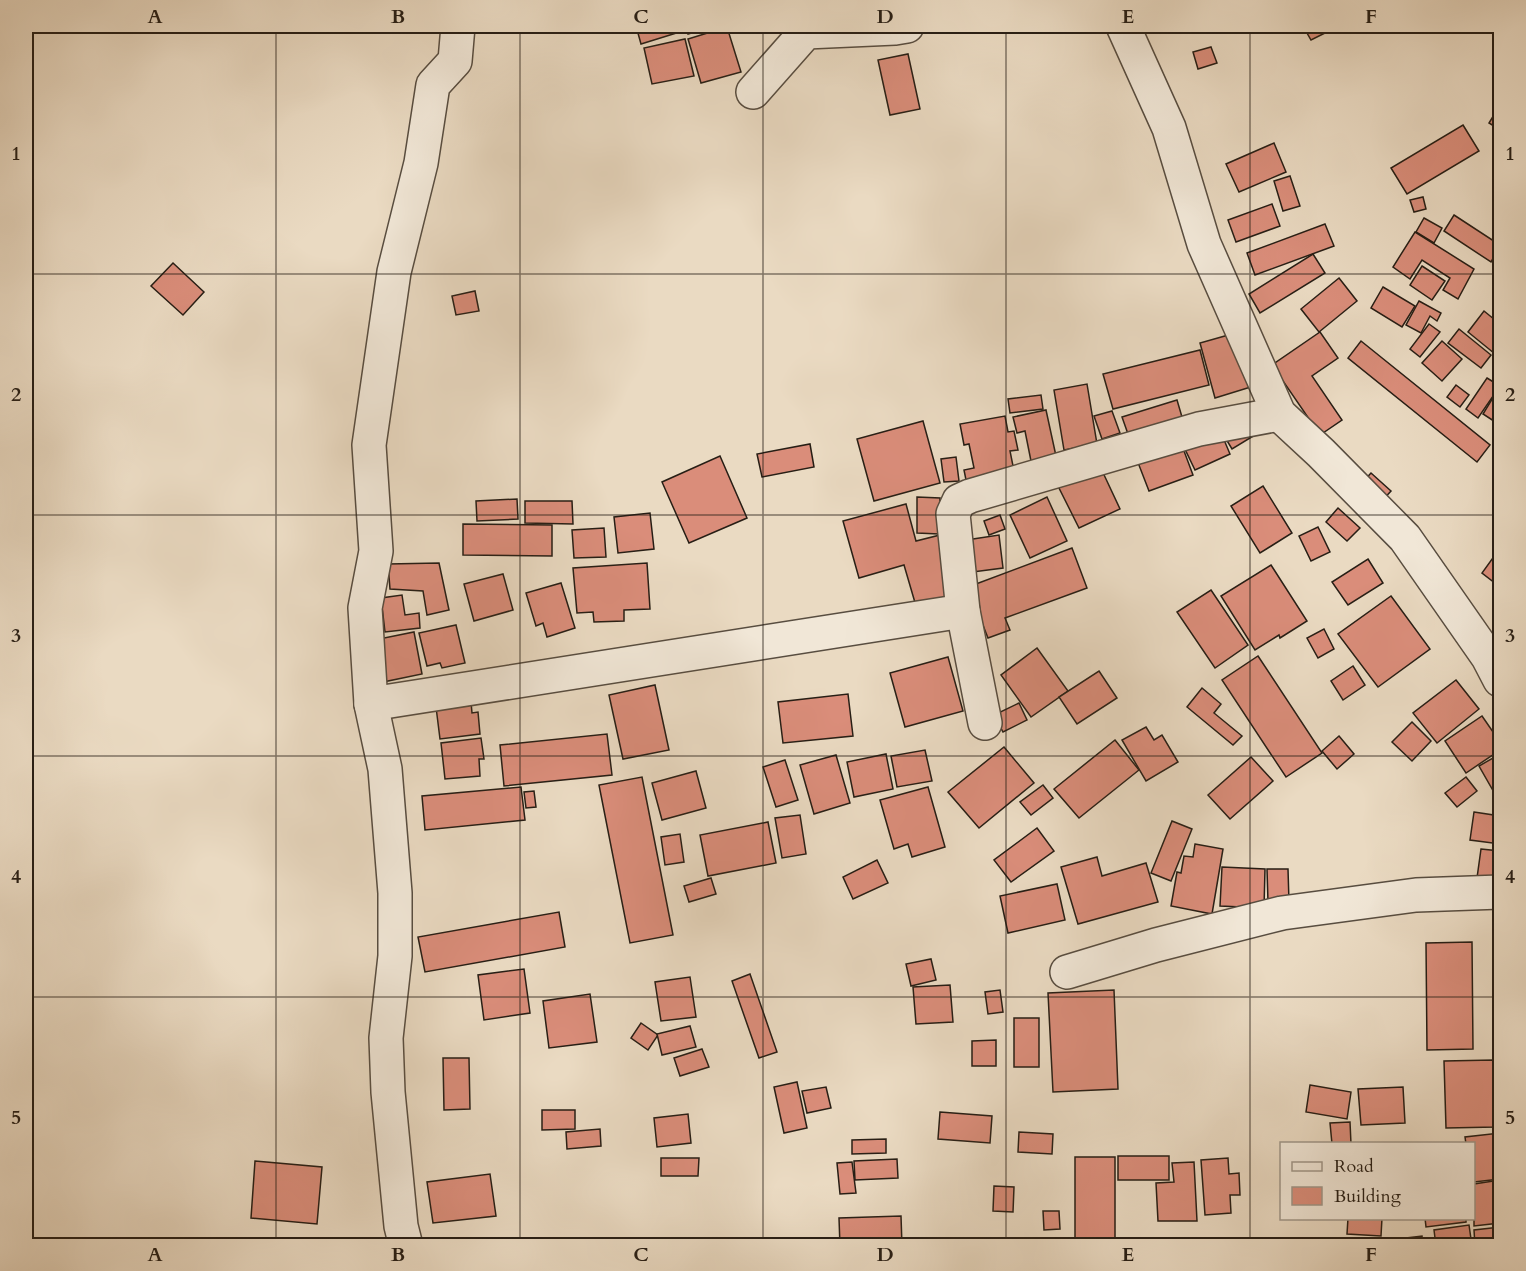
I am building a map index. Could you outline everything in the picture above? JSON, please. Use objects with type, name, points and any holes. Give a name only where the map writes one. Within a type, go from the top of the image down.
[{"type":"street","points":[[406,1245],[400,1226],[388,1092],[386,1038],[395,956],[395,893],[385,769],[371,704],[365,608],[376,551],[369,445],[394,272],[421,163],[433,85],[455,61],[458,26]]},
{"type":"street","points":[[753,92],[805,29],[907,26]]},
{"type":"street","points":[[1123,26],[1168,128],[1204,244],[1279,414],[1405,538],[1488,657],[1500,680]]},
{"type":"street","points":[[985,723],[963,611],[953,514],[959,501],[1199,429],[1279,414]]},
{"type":"street","points":[[371,704],[963,611]]},
{"type":"street","points":[[1067,972],[1156,945],[1282,913],[1416,895],[1500,892]]},
{"type":"building","points":[[636,26],[682,26],[683,31],[641,44]]},
{"type":"building","points":[[685,26],[704,26],[705,29],[688,34]]},
{"type":"building","points":[[1303,26],[1339,26],[1311,40]]},
{"type":"building","points":[[727,27],[741,72],[701,83],[688,39]]},
{"type":"building","points":[[685,39],[694,76],[652,84],[644,48]]},
{"type":"building","points":[[1211,47],[1217,63],[1198,69],[1193,52]]},
{"type":"building","points":[[908,54],[920,109],[890,115],[878,60]]},
{"type":"building","points":[[1500,105],[1500,130],[1489,123]]},
{"type":"building","points":[[1463,125],[1479,151],[1407,194],[1391,168]]},
{"type":"building","points":[[1274,143],[1286,172],[1239,192],[1226,164]]},
{"type":"building","points":[[1500,158],[1500,173],[1493,169]]},
{"type":"building","points":[[1290,176],[1300,206],[1283,211],[1274,181]]},
{"type":"building","points":[[1423,197],[1426,209],[1414,212],[1410,200]]},
{"type":"building","points":[[1272,204],[1280,226],[1236,242],[1228,220]]},
{"type":"building","points":[[1454,215],[1500,245],[1491,262],[1444,231]]},
{"type":"building","points":[[1424,218],[1442,228],[1434,243],[1416,232]]},
{"type":"building","points":[[1325,224],[1334,246],[1255,275],[1247,253]]},
{"type":"building","points":[[1415,232],[1474,269],[1458,299],[1443,290],[1450,278],[1422,260],[1410,279],[1393,267]]},
{"type":"building","points":[[1313,254],[1325,273],[1260,313],[1249,294]]},
{"type":"building","points":[[173,263],[204,292],[183,315],[151,286]]},
{"type":"building","points":[[1422,266],[1445,281],[1432,300],[1410,285]]},
{"type":"building","points":[[1339,278],[1357,301],[1319,332],[1301,309]]},
{"type":"building","points":[[1383,287],[1415,306],[1402,327],[1371,308]]},
{"type":"building","points":[[475,291],[479,311],[456,315],[452,296]]},
{"type":"building","points":[[1419,301],[1441,313],[1437,321],[1430,316],[1421,333],[1406,325]]},
{"type":"building","points":[[1484,311],[1500,324],[1500,358],[1468,332]]},
{"type":"building","points":[[1429,324],[1440,332],[1420,357],[1410,349]]},
{"type":"building","points":[[1459,329],[1491,355],[1481,368],[1448,343]]},
{"type":"building","points":[[1239,332],[1254,386],[1215,398],[1200,343]]},
{"type":"building","points":[[1320,332],[1338,358],[1312,376],[1342,420],[1320,435],[1272,365]]},
{"type":"building","points":[[1361,341],[1490,445],[1477,462],[1348,358]]},
{"type":"building","points":[[1442,341],[1462,359],[1442,381],[1422,363]]},
{"type":"building","points":[[1200,350],[1209,385],[1113,409],[1103,374]]},
{"type":"building","points":[[1487,378],[1500,386],[1478,418],[1466,409]]},
{"type":"building","points":[[1087,384],[1097,444],[1064,450],[1054,390]]},
{"type":"building","points":[[1456,385],[1469,395],[1460,407],[1447,397]]},
{"type":"building","points":[[1500,386],[1500,425],[1483,414]]},
{"type":"building","points":[[1041,395],[1043,409],[1010,413],[1008,399]]},
{"type":"building","points":[[1177,400],[1182,417],[1128,434],[1122,417]]},
{"type":"building","points":[[1046,410],[1056,456],[1031,461],[1025,431],[1017,433],[1013,417]]},
{"type":"building","points":[[1112,411],[1120,433],[1102,439],[1094,416]]},
{"type":"building","points":[[1005,416],[1008,432],[1014,431],[1018,450],[1010,451],[1015,476],[967,485],[964,470],[974,468],[969,444],[964,445],[960,424]]},
{"type":"building","points":[[1246,420],[1255,435],[1232,449],[1223,434]]},
{"type":"building","points":[[923,421],[940,483],[874,501],[857,439]]},
{"type":"building","points":[[1219,428],[1230,454],[1195,470],[1183,445]]},
{"type":"building","points":[[1181,443],[1193,475],[1149,491],[1137,460]]},
{"type":"building","points":[[810,444],[814,467],[762,477],[757,454]]},
{"type":"building","points":[[720,456],[747,518],[689,543],[662,482]]},
{"type":"building","points":[[956,457],[959,481],[944,482],[941,459]]},
{"type":"building","points":[[1098,462],[1120,509],[1079,528],[1056,482]]},
{"type":"building","points":[[1371,473],[1391,491],[1380,503],[1360,485]]},
{"type":"building","points":[[1263,486],[1292,533],[1260,553],[1231,506]]},
{"type":"building","points":[[917,497],[940,498],[939,534],[917,533]]},
{"type":"building","points":[[1047,497],[1067,541],[1030,558],[1010,515]]},
{"type":"building","points":[[517,499],[518,519],[477,521],[476,501]]},
{"type":"building","points":[[525,501],[572,501],[573,524],[525,523]]},
{"type":"building","points":[[906,504],[916,541],[940,535],[957,595],[916,606],[904,565],[859,578],[843,521]]},
{"type":"building","points":[[1338,508],[1360,528],[1347,541],[1326,522]]},
{"type":"building","points":[[650,513],[654,549],[618,553],[614,517]]},
{"type":"building","points":[[1000,515],[1005,529],[989,535],[984,521]]},
{"type":"building","points":[[463,524],[552,525],[552,556],[463,555]]},
{"type":"building","points":[[1318,527],[1330,552],[1311,561],[1299,536]]},
{"type":"building","points":[[604,528],[606,557],[574,558],[572,530]]},
{"type":"building","points":[[999,535],[1003,568],[965,573],[960,541]]},
{"type":"building","points":[[1072,548],[1087,588],[1005,618],[1010,630],[988,638],[968,587]]},
{"type":"building","points":[[1500,548],[1500,587],[1482,573]]},
{"type":"building","points":[[1368,559],[1383,583],[1348,605],[1332,582]]},
{"type":"building","points":[[439,563],[449,610],[427,615],[423,591],[390,589],[388,564]]},
{"type":"building","points":[[647,563],[650,609],[624,610],[624,621],[594,622],[593,612],[577,613],[573,568]]},
{"type":"building","points":[[1271,565],[1307,621],[1255,650],[1221,596]]},
{"type":"building","points":[[503,574],[513,610],[474,621],[464,584]]},
{"type":"building","points":[[561,583],[575,628],[547,637],[543,623],[536,626],[526,593]]},
{"type":"building","points":[[1211,590],[1248,645],[1215,668],[1177,612]]},
{"type":"building","points":[[402,595],[405,615],[419,613],[420,628],[385,632],[381,598]]},
{"type":"building","points":[[1391,596],[1430,649],[1378,687],[1338,634]]},
{"type":"building","points":[[456,625],[465,663],[442,668],[440,663],[427,666],[419,633]]},
{"type":"building","points":[[1324,629],[1334,649],[1318,658],[1307,638]]},
{"type":"building","points":[[414,632],[422,674],[383,682],[374,640]]},
{"type":"building","points":[[1037,648],[1068,691],[1031,717],[1001,675]]},
{"type":"building","points":[[1258,656],[1322,753],[1286,777],[1222,680]]},
{"type":"building","points":[[948,657],[963,711],[905,727],[890,673]]},
{"type":"building","points":[[1353,666],[1365,685],[1343,700],[1331,681]]},
{"type":"building","points":[[1099,671],[1117,698],[1077,724],[1059,697]]},
{"type":"building","points":[[1456,680],[1479,709],[1437,743],[1413,713]]},
{"type":"building","points":[[655,685],[669,750],[623,759],[609,695]]},
{"type":"building","points":[[1202,688],[1221,704],[1214,713],[1242,736],[1233,745],[1187,707]]},
{"type":"building","points":[[848,694],[853,736],[783,743],[778,702]]},
{"type":"building","points":[[471,702],[472,713],[478,712],[480,734],[440,739],[436,707]]},
{"type":"building","points":[[1019,703],[1027,720],[1003,732],[994,715]]},
{"type":"building","points":[[1482,716],[1500,742],[1500,750],[1466,773],[1445,741]]},
{"type":"building","points":[[1412,722],[1431,741],[1412,761],[1392,742]]},
{"type":"building","points":[[1146,727],[1154,740],[1162,735],[1178,762],[1146,781],[1122,740]]},
{"type":"building","points":[[607,734],[612,775],[504,786],[500,745]]},
{"type":"building","points":[[1339,736],[1354,754],[1337,769],[1322,751]]},
{"type":"building","points":[[481,738],[484,759],[479,759],[480,776],[445,779],[441,743]]},
{"type":"building","points":[[1115,740],[1139,770],[1079,818],[1054,789]]},
{"type":"building","points":[[1004,747],[1034,783],[979,828],[948,792]]},
{"type":"building","points":[[925,750],[932,781],[897,787],[891,756]]},
{"type":"building","points":[[886,754],[893,789],[854,797],[847,762]]},
{"type":"building","points":[[1500,754],[1500,800],[1499,801],[1479,766]]},
{"type":"building","points":[[836,755],[850,803],[814,814],[800,765]]},
{"type":"building","points":[[1251,757],[1273,781],[1230,819],[1208,795]]},
{"type":"building","points":[[785,760],[798,800],[776,807],[763,767]]},
{"type":"building","points":[[696,771],[706,808],[662,820],[652,783]]},
{"type":"building","points":[[642,777],[673,935],[630,943],[599,785]]},
{"type":"building","points":[[1466,777],[1477,791],[1457,807],[1445,793]]},
{"type":"building","points":[[1043,785],[1053,798],[1031,815],[1020,802]]},
{"type":"building","points":[[521,787],[525,820],[425,830],[422,796]]},
{"type":"building","points":[[928,787],[945,847],[912,857],[908,844],[894,849],[880,800]]},
{"type":"building","points":[[534,791],[536,807],[526,808],[524,792]]},
{"type":"building","points":[[1474,812],[1500,816],[1500,844],[1470,840]]},
{"type":"building","points":[[800,815],[806,854],[782,858],[775,818]]},
{"type":"building","points":[[1172,821],[1192,829],[1171,881],[1151,873]]},
{"type":"building","points":[[768,822],[776,863],[708,876],[700,835]]},
{"type":"building","points":[[1037,828],[1054,851],[1011,882],[994,860]]},
{"type":"building","points":[[680,834],[684,862],[665,865],[661,837]]},
{"type":"building","points":[[1195,844],[1223,849],[1212,914],[1171,906],[1177,872],[1181,873],[1184,856],[1193,857]]},
{"type":"building","points":[[1481,849],[1500,851],[1500,882],[1477,878]]},
{"type":"building","points":[[1097,857],[1102,876],[1146,863],[1158,902],[1078,924],[1061,867]]},
{"type":"building","points":[[877,860],[888,883],[853,899],[843,877]]},
{"type":"building","points":[[1222,867],[1265,869],[1264,908],[1220,906]]},
{"type":"building","points":[[1267,869],[1288,869],[1289,902],[1268,902]]},
{"type":"building","points":[[711,878],[716,894],[689,902],[684,886]]},
{"type":"building","points":[[1057,884],[1065,920],[1008,933],[1000,896]]},
{"type":"building","points":[[559,912],[565,947],[425,972],[418,937]]},
{"type":"building","points":[[1472,942],[1473,1049],[1427,1050],[1426,943]]},
{"type":"building","points":[[931,959],[936,980],[911,986],[906,964]]},
{"type":"building","points":[[524,969],[530,1013],[484,1020],[478,975]]},
{"type":"building","points":[[750,974],[777,1052],[759,1058],[732,981]]},
{"type":"building","points":[[690,977],[696,1017],[661,1021],[655,982]]},
{"type":"building","points":[[950,985],[953,1022],[916,1024],[913,987]]},
{"type":"building","points":[[1000,990],[1003,1012],[988,1014],[985,992]]},
{"type":"building","points":[[1114,990],[1118,1089],[1053,1092],[1048,993]]},
{"type":"building","points":[[590,994],[597,1042],[549,1048],[543,1001]]},
{"type":"building","points":[[1014,1018],[1039,1018],[1039,1067],[1014,1067]]},
{"type":"building","points":[[641,1023],[658,1035],[648,1050],[631,1038]]},
{"type":"building","points":[[690,1026],[696,1047],[662,1055],[657,1034]]},
{"type":"building","points":[[996,1040],[996,1066],[972,1066],[972,1041]]},
{"type":"building","points":[[702,1049],[709,1067],[680,1076],[674,1058]]},
{"type":"building","points":[[443,1058],[469,1058],[470,1109],[444,1110]]},
{"type":"building","points":[[1494,1060],[1496,1127],[1446,1128],[1444,1061]]},
{"type":"building","points":[[797,1082],[807,1128],[784,1133],[774,1087]]},
{"type":"building","points":[[1310,1085],[1351,1092],[1347,1119],[1306,1112]]},
{"type":"building","points":[[826,1087],[831,1108],[807,1113],[802,1091]]},
{"type":"building","points":[[1403,1087],[1405,1123],[1361,1125],[1358,1089]]},
{"type":"building","points":[[542,1110],[575,1110],[575,1129],[542,1130]]},
{"type":"building","points":[[940,1112],[992,1116],[990,1143],[938,1139]]},
{"type":"building","points":[[688,1114],[691,1143],[657,1147],[654,1118]]},
{"type":"building","points":[[1350,1122],[1351,1142],[1332,1142],[1330,1123]]},
{"type":"building","points":[[600,1129],[601,1146],[567,1149],[566,1132]]},
{"type":"building","points":[[1019,1132],[1053,1134],[1052,1154],[1018,1152]]},
{"type":"building","points":[[1500,1133],[1500,1179],[1475,1182],[1475,1142],[1466,1142],[1465,1137]]},
{"type":"building","points":[[886,1139],[886,1153],[852,1154],[852,1140]]},
{"type":"building","points":[[1118,1156],[1169,1156],[1169,1180],[1118,1180]]},
{"type":"building","points":[[1075,1157],[1115,1157],[1115,1246],[1075,1246]]},
{"type":"building","points":[[661,1158],[699,1158],[698,1176],[661,1176]]},
{"type":"building","points":[[1228,1158],[1229,1174],[1239,1173],[1240,1195],[1230,1195],[1231,1213],[1205,1215],[1201,1160]]},
{"type":"building","points":[[897,1159],[898,1178],[855,1180],[854,1161]]},
{"type":"building","points":[[255,1161],[322,1167],[317,1224],[251,1218]]},
{"type":"building","points":[[852,1162],[856,1193],[840,1194],[837,1163]]},
{"type":"building","points":[[1194,1162],[1197,1221],[1158,1221],[1156,1183],[1174,1182],[1172,1163]]},
{"type":"building","points":[[490,1174],[496,1216],[433,1223],[427,1182]]},
{"type":"building","points":[[1500,1180],[1500,1223],[1474,1226],[1475,1184]]},
{"type":"building","points":[[994,1186],[1014,1187],[1013,1212],[993,1211]]},
{"type":"building","points":[[1043,1211],[1059,1211],[1060,1229],[1044,1230]]},
{"type":"building","points":[[901,1216],[902,1246],[840,1246],[839,1218]]},
{"type":"building","points":[[1348,1220],[1382,1220],[1381,1236],[1347,1234]]},
{"type":"building","points":[[1425,1220],[1466,1220],[1466,1222],[1426,1227]]},
{"type":"building","points":[[1469,1225],[1472,1246],[1436,1246],[1434,1230]]},
{"type":"building","points":[[1500,1227],[1500,1246],[1475,1246],[1474,1230]]},
{"type":"building","points":[[1422,1236],[1423,1246],[1399,1246],[1398,1239]]}]
